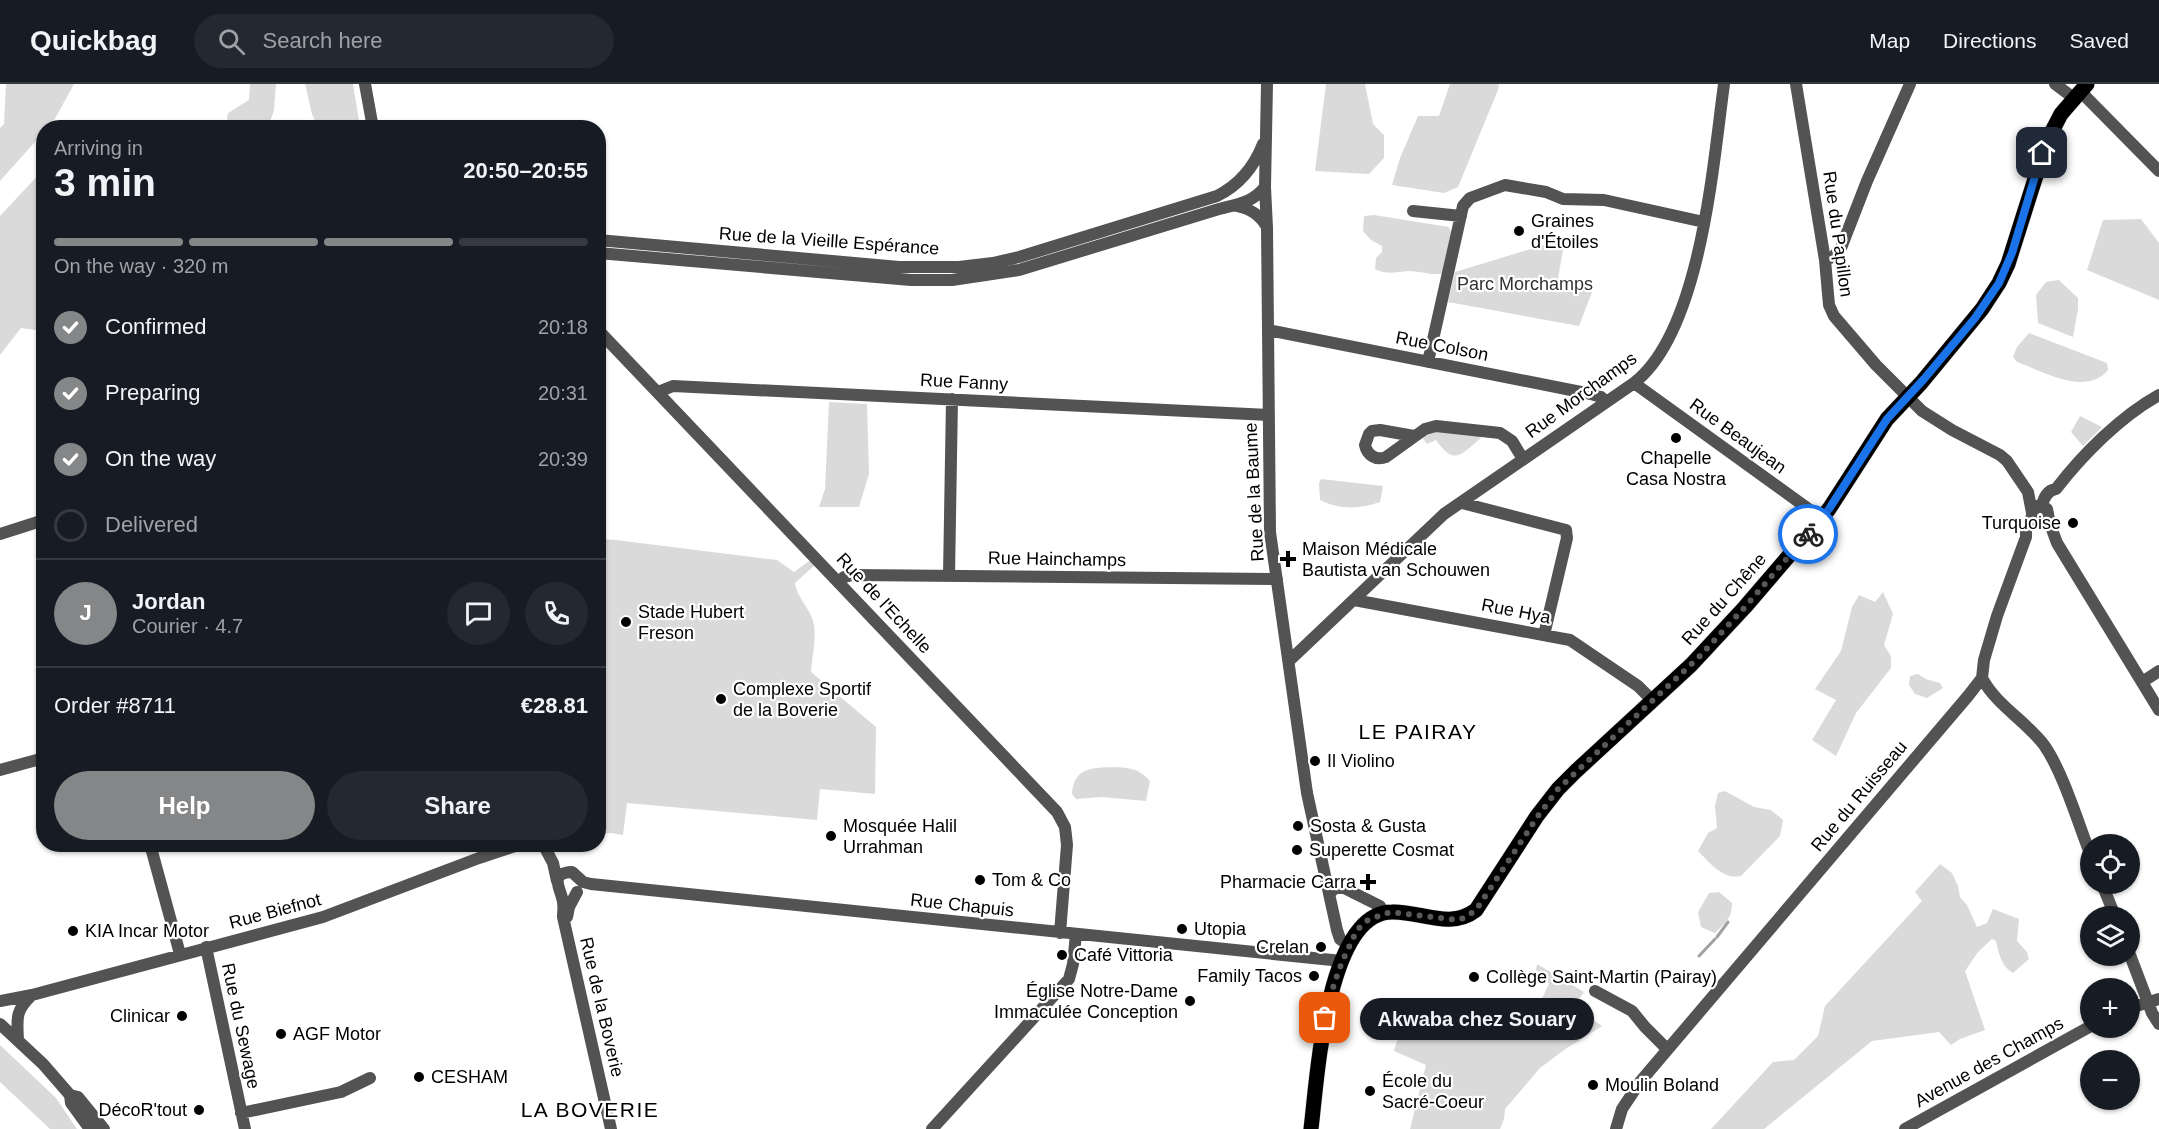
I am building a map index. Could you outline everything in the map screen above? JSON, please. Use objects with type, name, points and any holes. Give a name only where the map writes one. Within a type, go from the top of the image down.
[{"type":"main road","name":"Rue du Chêne","points":[[1383,913],[1400,912],[1449,920],[1464,918],[1476,910],[1558,789],[1653,701],[1738,615],[1821,518],[1887,419],[1975,318],[1999,283],[2012,253],[2044,147],[2061,114],[2081,91]]},
{"type":"main road","points":[[1311,1129],[1324,1025],[1334,984],[1342,962],[1362,924],[1383,913]]},
{"type":"street","points":[[365,84],[372,120]]},
{"type":"street","name":"Rue de la Baume","points":[[1267,84],[1265,187],[1268,228],[1270,532],[1307,793],[1338,934],[1340,939],[1350,946]]},
{"type":"street","name":"Rue Morchamps","points":[[1289,661],[1444,514],[1634,383],[1645,375],[1657,360],[1673,330],[1692,276],[1704,222],[1724,84]]},
{"type":"street","name":"Rue du Papillon","points":[[1796,84],[1826,260],[1830,305],[1834,316],[1876,365],[1922,411],[2003,458],[2041,513]]},
{"type":"street","points":[[1826,260],[1833,257],[1841,248],[1867,181],[1910,84]]},
{"type":"street","points":[[2055,84],[2081,91],[2159,171]]},
{"type":"street","name":"Rue de la Vieille Espérance","points":[[606,241],[899,267],[947,268],[982,265],[1030,253],[1217,196],[1236,184],[1248,171],[1257,158],[1266,135]]},
{"type":"street","points":[[1428,362],[1465,202],[1505,185],[1546,192],[1572,201],[1604,200],[1704,222]]},
{"type":"street","points":[[1237,206],[1252,199],[1265,187]]},
{"type":"street","points":[[1237,206],[1254,212],[1268,228]]},
{"type":"street","name":"Rue de la Vieille Espérance","points":[[606,254],[911,280],[952,280],[1019,270],[1219,208],[1237,206]]},
{"type":"street","points":[[1413,211],[1461,216]]},
{"type":"street","name":"Rue Colson","points":[[1268,330],[1591,394],[1606,402]]},
{"type":"street","name":"Rue de l'Echelle","points":[[606,338],[1062,819],[1067,845],[1060,933]]},
{"type":"street","name":"Rue Beaujean","points":[[1634,383],[1821,518]]},
{"type":"street","name":"Rue Fanny","points":[[658,392],[673,386],[1269,415]]},
{"type":"street","points":[[2159,394],[2132,411],[2056,489],[2046,495],[2041,513],[2159,710]]},
{"type":"street","points":[[949,576],[952,399]]},
{"type":"street","name":"Rue Morchamps","points":[[1414,436],[1425,429],[1436,426],[1493,431],[1509,438],[1523,459]]},
{"type":"street","points":[[1462,502],[1566,530],[1567,538],[1544,635]]},
{"type":"street","name":"Rue du Ruisseau","points":[[1616,1129],[1622,1109],[1632,1091],[1982,678],[1984,660],[1997,616],[2026,537],[2026,530],[2041,513]]},
{"type":"street","points":[[0,534],[36,523]]},
{"type":"street","name":"Rue Hainchamps","points":[[839,582],[844,577],[853,575],[1277,579]]},
{"type":"street","name":"Rue Hya","points":[[1354,600],[1573,642],[1638,686],[1653,701]]},
{"type":"street","points":[[2142,682],[2159,671]]},
{"type":"street","points":[[1982,678],[1990,690],[2037,737],[2050,754],[2082,834]]},
{"type":"street","points":[[0,770],[36,760]]},
{"type":"street","points":[[152,852],[180,954]]},
{"type":"street","name":"Rue Biefnot","points":[[0,1001],[32,995],[340,912],[497,852]]},
{"type":"street","name":"Rue de la Boverie","points":[[551,852],[564,904],[563,917],[611,1129]]},
{"type":"street","name":"Rue de la Boverie","points":[[555,852],[576,875]]},
{"type":"street","points":[[564,873],[576,875],[580,885],[577,892],[571,895],[559,886],[564,873]]},
{"type":"street","name":"Rue Chapuis","points":[[576,875],[591,884],[1342,962]]},
{"type":"street","points":[[1330,893],[1335,888],[1344,888],[1380,906],[1383,913]]},
{"type":"street","name":"Rue de la Boverie","points":[[566,927],[569,907],[577,892]]},
{"type":"street","points":[[932,1129],[1069,979],[1074,964],[1076,934]]},
{"type":"street","name":"Rue du Sewage","points":[[206,947],[245,1129]]},
{"type":"street","points":[[2136,966],[2154,1000],[2159,1024]]},
{"type":"street","points":[[1595,991],[1632,1011],[1644,1027],[1667,1049]]},
{"type":"street","points":[[18,1040],[17,1016],[20,1006],[32,995]]},
{"type":"street","points":[[0,1024],[70,1095],[78,1097],[104,1129]]},
{"type":"street","name":"Avenue des Champs","points":[[1905,1129],[2080,1032]]},
{"type":"street","name":"Rue du Sewage","points":[[241,1113],[341,1092],[370,1078]]},
{"type":"street","points":[[70,1095],[71,1103],[90,1129]]},
{"type":"green space","points":[[6,84],[74,84],[54,120],[36,120],[36,141],[0,181],[0,128],[4,124]]},
{"type":"green space","points":[[250,84],[276,84],[274,110],[270,120],[228,120],[228,113],[249,100]]},
{"type":"green space","points":[[305,84],[353,84],[359,120],[315,120]]},
{"type":"green space","points":[[1326,84],[1365,84],[1373,124],[1384,135],[1384,158],[1369,174],[1315,171]]},
{"type":"green space","points":[[1450,84],[1499,84],[1458,187],[1444,193],[1392,185],[1400,158],[1418,116],[1439,116]]},
{"type":"green space","points":[[36,177],[36,330],[21,328],[0,355],[0,216]]},
{"type":"green space","points":[[1374,215],[1449,227],[1451,232],[1442,274],[1408,271],[1387,273],[1375,269],[1376,258],[1382,252],[1382,246],[1371,240],[1363,231],[1364,216]]},
{"type":"green space","points":[[2141,219],[2159,243],[2159,300],[2087,270],[2103,220]]},
{"type":"green space","name":"Parc Morchamps","points":[[1560,240],[1563,250],[1557,284],[1592,292],[1579,326],[1448,302],[1455,272]]},
{"type":"green space","points":[[2059,280],[2078,298],[2073,337],[2038,323],[2036,295],[2046,282]]},
{"type":"green space","points":[[2029,333],[2107,363],[2108,370],[2099,378],[2076,382],[2051,376],[2017,362],[2013,357],[2017,347]]},
{"type":"green space","points":[[829,402],[867,404],[869,474],[859,507],[819,507],[825,489]]},
{"type":"green space","points":[[2080,416],[2102,427],[2083,446],[2071,432]]},
{"type":"green space","points":[[1433,431],[1481,436],[1481,438],[1463,453],[1453,455],[1448,453],[1436,440],[1427,444],[1422,437]]},
{"type":"green space","points":[[1321,479],[1383,486],[1380,502],[1350,507],[1327,503],[1320,500],[1319,483]]},
{"type":"green space","name":"Complexe Sportif de la Boverie","points":[[606,539],[777,560],[794,572],[812,559],[816,564],[795,583],[814,624],[815,637],[811,672],[876,727],[875,794],[820,789],[817,820],[627,803],[623,835],[606,833]]},
{"type":"green space","points":[[1883,592],[1893,614],[1884,645],[1891,656],[1891,668],[1856,713],[1836,756],[1812,740],[1836,700],[1815,689],[1841,651],[1852,607],[1859,595],[1875,602]]},
{"type":"green space","points":[[1918,674],[1940,683],[1943,688],[1927,698],[1915,694],[1909,685],[1910,676]]},
{"type":"green space","points":[[1114,767],[1138,771],[1150,781],[1146,801],[1102,797],[1076,799],[1072,794],[1073,785],[1080,774],[1092,769]]},
{"type":"green space","points":[[1725,791],[1754,807],[1771,810],[1783,820],[1780,836],[1741,876],[1734,877],[1723,873],[1698,851],[1708,833],[1717,828],[1715,806],[1718,793]]},
{"type":"green space","points":[[1940,864],[1952,873],[1960,897],[1967,905],[1977,927],[1987,923],[1993,909],[2019,919],[2017,941],[2027,952],[2029,959],[2013,973],[2003,963],[1996,941],[1992,939],[1978,952],[1965,971],[1985,1030],[1960,1039],[1951,1045],[1939,1032],[1872,1041],[1764,1129],[1711,1129],[1773,1062],[1794,1060],[1818,1036],[1825,1006],[1922,901],[1915,892]]},
{"type":"green space","points":[[1719,892],[1732,903],[1732,908],[1727,920],[1715,933],[1701,927],[1698,912],[1709,893]]},
{"type":"green space","points":[[1537,964],[1584,992],[1574,1006],[1602,1026],[1540,1068],[1505,1109],[1500,1129],[1410,1129],[1426,1065],[1394,1051],[1398,1038],[1402,1002],[1486,1023],[1496,1004],[1531,1021],[1549,984],[1536,970]]},
{"type":"green space","points":[[0,1045],[56,1098],[77,1129],[50,1129],[0,1082]]},
{"type":"waterway","points":[[1717,937],[1728,922]]},
{"type":"waterway","points":[[1699,956],[1715,939]]},
{"type":"way so far","points":[[1325,1018],[1342,962],[1362,924],[1379,914],[1390,912],[1457,920],[1476,910],[1485,900],[1538,816],[1558,789],[1699,657],[1808,534]]},
{"type":"place","name":"Graines d'Étoiles","points":[[1519,231]]},
{"type":"place","name":"Chapelle Casa Nostra","points":[[1676,438]]},
{"type":"place","name":"Turquoise","points":[[2073,523]]},
{"type":"place","name":"Maison Médicale Bautista van Schouwen","points":[[1288,559]]},
{"type":"place","name":"Stade Hubert Freson","points":[[626,622]]},
{"type":"place","name":"Complexe Sportif de la Boverie","points":[[721,699]]},
{"type":"place","name":"Il Violino","points":[[1315,761]]},
{"type":"place","name":"Sosta & Gusta","points":[[1298,826]]},
{"type":"place","name":"Mosquée Halil Urrahman","points":[[831,836]]},
{"type":"place","name":"Superette Cosmat","points":[[1297,850]]},
{"type":"place","name":"Tom & Co","points":[[980,880]]},
{"type":"place","name":"Pharmacie Carra","points":[[1368,882]]},
{"type":"place","name":"Utopia","points":[[1182,929]]},
{"type":"place","name":"KIA Incar Motor","points":[[73,931]]},
{"type":"place","name":"Crelan","points":[[1321,947]]},
{"type":"place","name":"Café Vittoria","points":[[1062,955]]},
{"type":"place","name":"Family Tacos","points":[[1314,976]]},
{"type":"place","name":"Collège Saint-Martin (Pairay)","points":[[1474,977]]},
{"type":"place","name":"Église Notre-Dame Immaculée Conception","points":[[1190,1001]]},
{"type":"place","name":"Clinicar","points":[[182,1016]]},
{"type":"place","name":"Akwaba chez Souary","points":[[1325,1018]]},
{"type":"place","name":"AGF Motor","points":[[281,1034]]},
{"type":"place","name":"CESHAM","points":[[419,1077]]},
{"type":"place","name":"Moulin Boland","points":[[1593,1085]]},
{"type":"place","name":"École du Sacré-Coeur","points":[[1370,1091]]},
{"type":"place","name":"DécoR'tout","points":[[199,1110]]},
{"type":"district","name":"LE PAIRAY","points":[[1418,732]]},
{"type":"district","name":"LA BOVERIE","points":[[590,1110]]},
{"type":"route","points":[[1808,534],[1829,509],[1887,419],[1975,318],[1999,283],[2012,253],[2042,153]]}]
